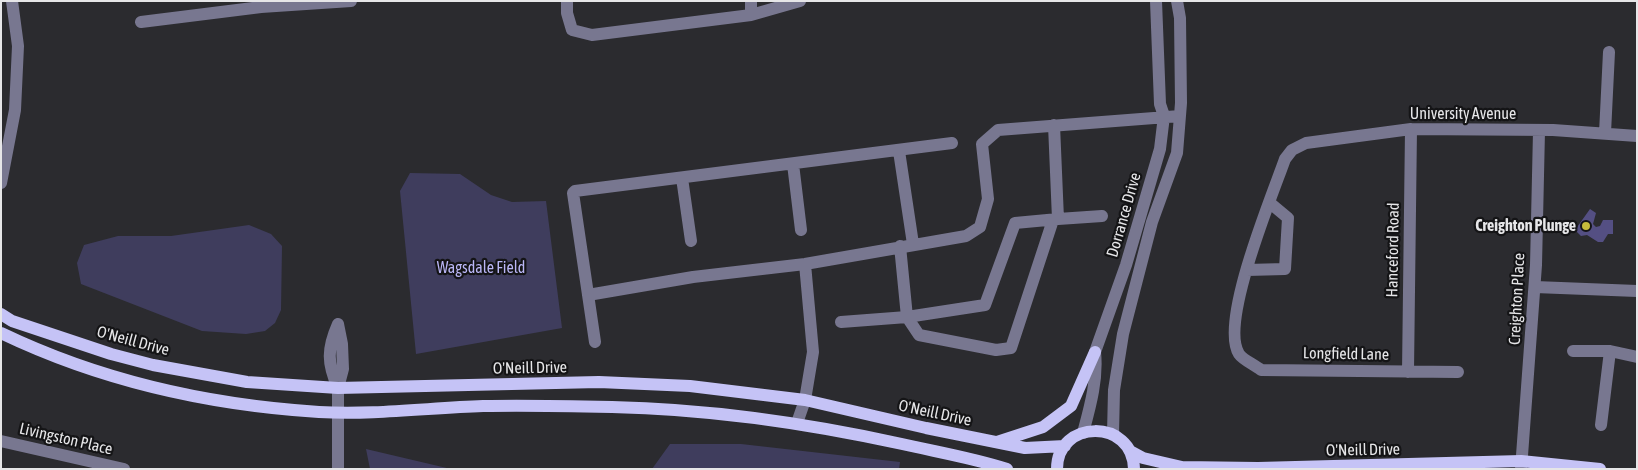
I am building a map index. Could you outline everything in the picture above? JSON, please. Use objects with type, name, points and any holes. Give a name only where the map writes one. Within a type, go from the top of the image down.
[{"type":"main road","name":"O'Neill Drive","points":[[1,314],[12,321],[111,354],[154,365],[247,382],[338,388],[599,382],[690,386],[805,400],[1025,448],[1065,446]]},
{"type":"main road","points":[[1,333],[104,375],[202,399],[321,412],[485,406],[613,407],[698,411],[797,423],[953,455],[1007,469]]},
{"type":"main road","points":[[996,442],[1043,428],[1071,406],[1095,352]]},
{"type":"main road","points":[[1057,469],[1060,454],[1065,446],[1077,435],[1089,430],[1113,434]]},
{"type":"main road","name":"O'Neill Drive","points":[[1113,434],[1123,441],[1130,451],[1144,458],[1182,467],[1268,468],[1521,465],[1600,469]]},
{"type":"main road","points":[[1130,451],[1134,469]]},
{"type":"street","points":[[1,183],[15,110],[18,46],[12,1]]},
{"type":"street","points":[[141,22],[261,7],[351,1]]},
{"type":"street","points":[[567,1],[567,13],[572,30],[592,35],[751,15],[800,1]]},
{"type":"street","points":[[751,1],[751,15]]},
{"type":"street","name":"Dorrance Drive","points":[[1083,432],[1093,389],[1096,363],[1095,352],[1126,265],[1160,148],[1164,116],[1160,104],[1156,1]]},
{"type":"street","name":"Dorrance Drive","points":[[1113,434],[1114,390],[1123,334],[1152,222],[1177,154],[1180,116],[1180,18],[1177,1]]},
{"type":"street","points":[[1605,133],[1609,52]]},
{"type":"street","points":[[588,296],[693,277],[804,264],[966,236],[980,226],[988,199],[982,144],[998,130],[1180,116]]},
{"type":"street","points":[[900,246],[907,317],[919,335],[996,350],[1011,348],[1056,220],[1054,125]]},
{"type":"street","name":"University Avenue","points":[[1270,203],[1285,159],[1292,150],[1306,143],[1411,129],[1605,133],[1637,136]]},
{"type":"street","name":"Hanceford Road","points":[[1408,372],[1411,129]]},
{"type":"street","name":"Creighton Place","points":[[1521,465],[1535,287],[1539,131]]},
{"type":"street","points":[[595,342],[574,192],[952,143]]},
{"type":"street","points":[[899,151],[913,244]]},
{"type":"street","points":[[793,164],[801,230]]},
{"type":"street","points":[[682,178],[691,242]]},
{"type":"street","points":[[1270,203],[1288,218],[1285,269],[1247,270],[1270,203]]},
{"type":"street","points":[[841,322],[907,317],[985,305],[1015,223],[1102,216]]},
{"type":"street","points":[[797,423],[805,400],[813,352],[804,264]]},
{"type":"street","name":"Longfield Lane","points":[[1247,270],[1240,292],[1233,337],[1240,355],[1261,370],[1458,372]]},
{"type":"street","points":[[1535,287],[1637,291]]},
{"type":"street","points":[[1573,350],[1610,351],[1637,357]]},
{"type":"street","points":[[1601,426],[1610,351]]},
{"type":"street","points":[[338,388],[338,469]]},
{"type":"street","name":"Livingston Place","points":[[1,442],[124,469]]},
{"type":"green space","name":"Wagsdale Field","points":[[410,173],[460,174],[491,195],[512,202],[546,201],[562,328],[416,354],[400,191]]},
{"type":"green space","points":[[249,225],[271,234],[282,246],[281,310],[275,323],[265,331],[246,334],[202,331],[81,284],[77,263],[84,245],[118,236],[171,236]]},
{"type":"green space","points":[[670,444],[741,444],[900,462],[899,469],[652,469]]},
{"type":"green space","points":[[366,449],[451,469],[370,469]]},
{"type":"shaded area","name":"Creighton Plunge","points":[[1590,209],[1596,213],[1593,224],[1596,227],[1600,226],[1603,220],[1613,220],[1613,234],[1608,234],[1603,242],[1598,242],[1587,235],[1581,236],[1575,230]]},
{"type":"place","name":"Creighton Plunge","points":[[1586,226]]}]
